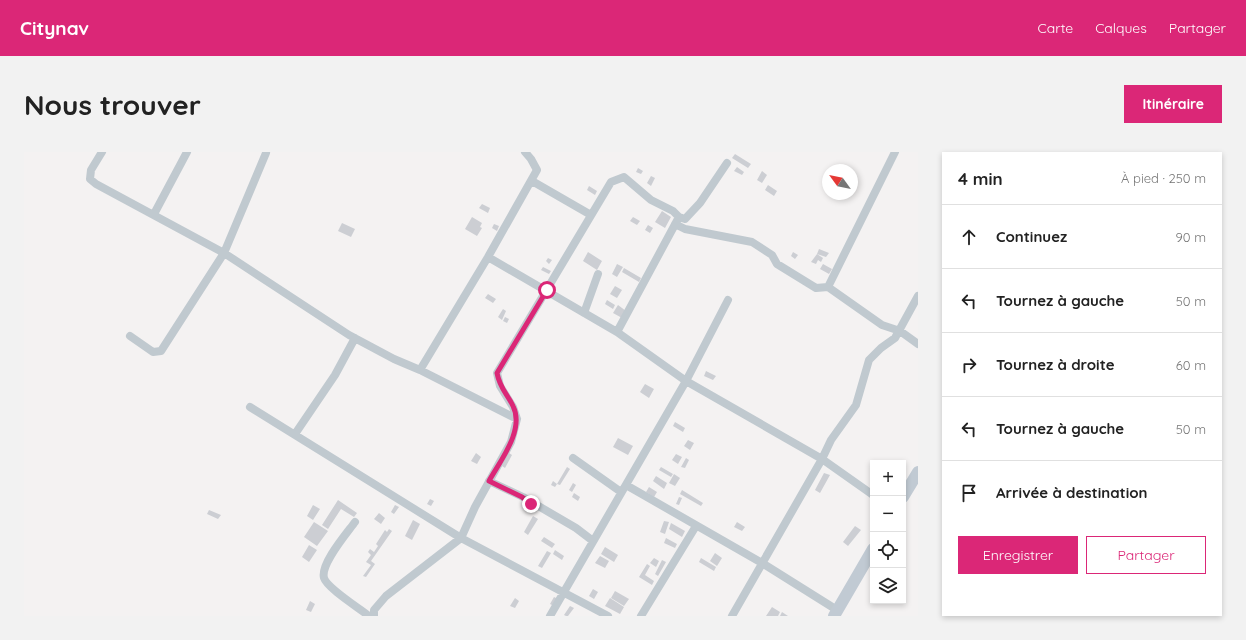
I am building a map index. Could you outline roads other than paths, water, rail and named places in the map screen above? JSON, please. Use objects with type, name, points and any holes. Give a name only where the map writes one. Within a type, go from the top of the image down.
[{"type":"main road","points":[[904,496],[918,472]]},
{"type":"main road","points":[[835,613],[870,554]]},
{"type":"street","points":[[102,152],[91,170],[90,179],[96,184],[224,253],[355,338],[394,359],[420,370],[517,419]]},
{"type":"street","points":[[154,214],[187,152]]},
{"type":"street","points":[[420,370],[532,181],[537,170],[525,152]]},
{"type":"street","points":[[828,287],[895,152]]},
{"type":"street","points":[[130,336],[153,352],[161,351],[224,253],[266,153]]},
{"type":"street","points":[[617,332],[677,221],[685,219],[700,204],[727,163]]},
{"type":"street","points":[[374,616],[374,610],[386,596],[461,538],[475,507],[511,442],[517,419],[513,407],[500,386],[497,373],[611,182],[624,177],[651,200],[673,211],[677,221],[686,230],[752,242],[772,255],[777,264],[816,288],[828,287],[882,325],[900,331],[918,344]]},
{"type":"street","points":[[532,181],[591,215]]},
{"type":"street","points":[[488,257],[617,332],[686,381],[822,459],[870,493]]},
{"type":"street","points":[[584,313],[598,274]]},
{"type":"street","points":[[732,616],[822,459],[831,440],[856,405],[869,360],[881,348],[895,338],[918,296]]},
{"type":"street","points":[[550,616],[686,381],[728,300]]},
{"type":"street","points":[[295,434],[335,375],[355,338]]},
{"type":"street","points":[[250,407],[461,538],[608,616]]},
{"type":"street","points":[[573,458],[621,492]]},
{"type":"street","points":[[489,481],[522,497],[576,528],[593,541]]},
{"type":"street","points":[[626,485],[762,563],[835,613]]},
{"type":"street","points":[[355,522],[324,567],[324,578],[330,585],[369,616]]},
{"type":"street","points":[[641,616],[696,526]]}]
